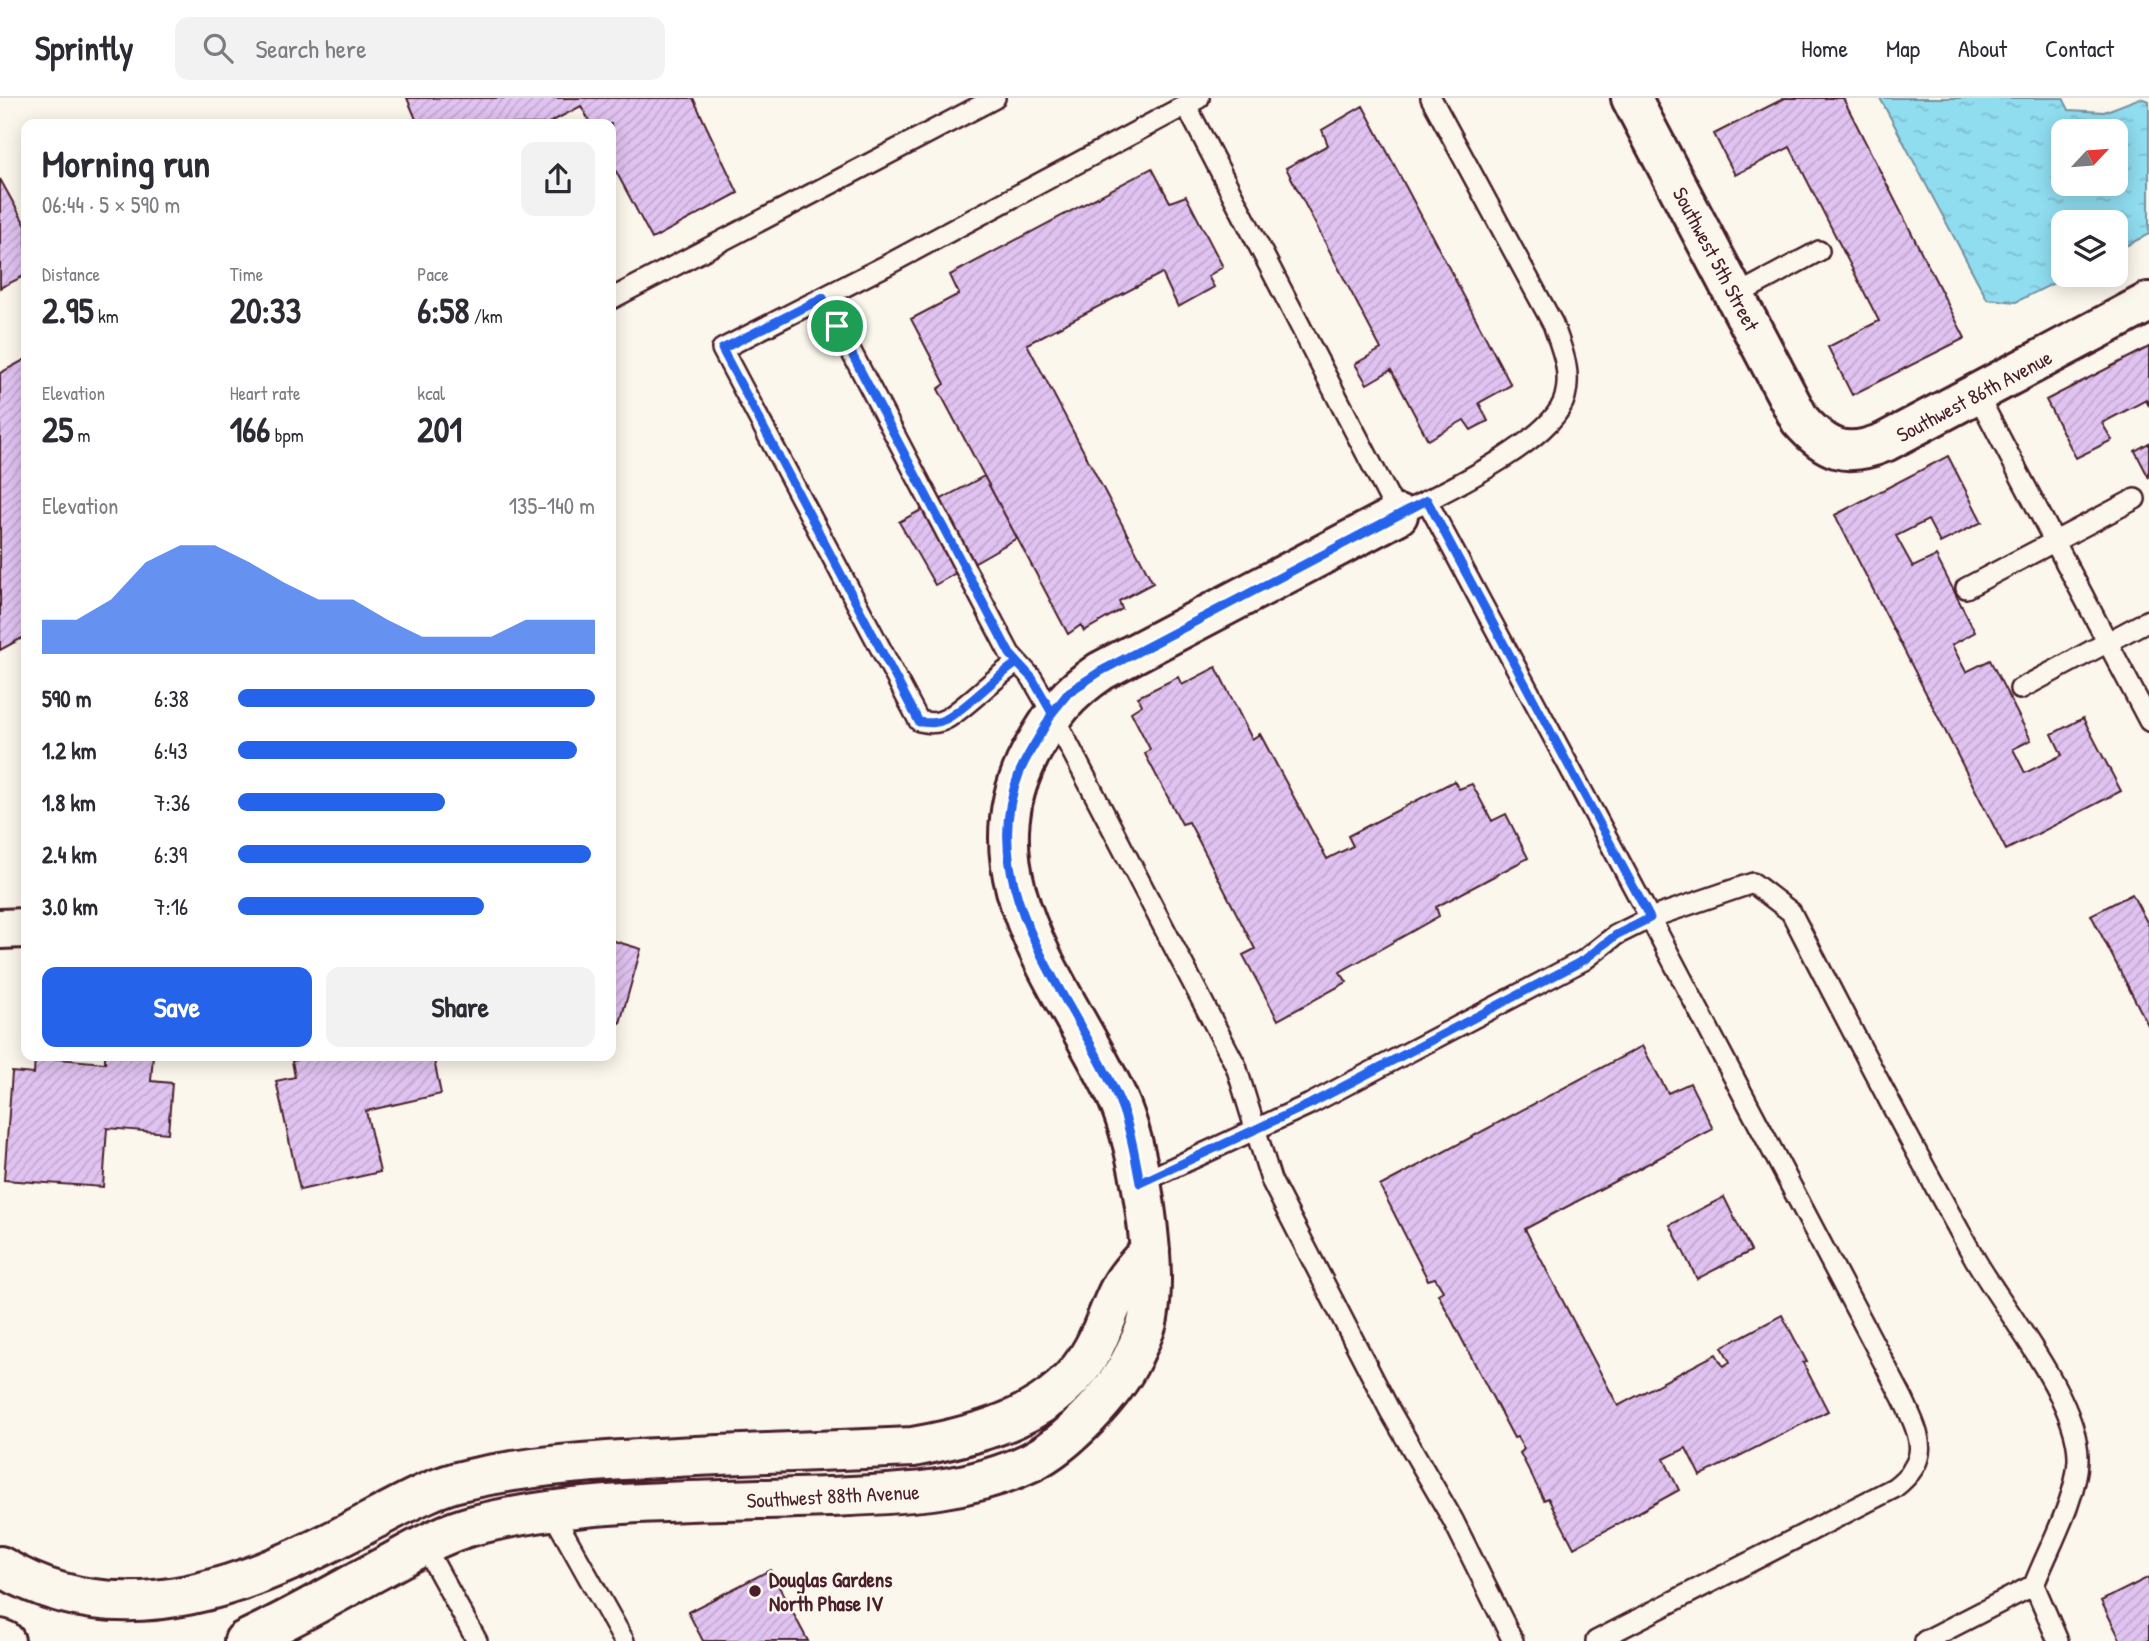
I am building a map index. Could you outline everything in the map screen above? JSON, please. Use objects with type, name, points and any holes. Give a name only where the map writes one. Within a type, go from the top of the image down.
[{"type":"street","name":"Southwest 5th Street","points":[[1631,98],[1800,420]]},
{"type":"street","name":"Southwest 86th Avenue","points":[[1800,420],[1819,442],[1841,450],[1866,450],[2149,302]]},
{"type":"street","name":"Southwest 88th Avenue","points":[[244,1641],[424,1545],[473,1525],[583,1507],[918,1493],[970,1483],[1032,1461],[1054,1447],[1092,1411],[1129,1364],[1149,1320],[1150,1250],[1140,1183],[1119,1101],[1037,947],[1012,882],[1008,849],[1019,774],[1052,713],[1069,692],[1101,671],[1412,508]]},
{"type":"street","points":[[0,929],[21,928]]},
{"type":"street","points":[[0,1566],[14,1578],[54,1601],[82,1611],[161,1622],[242,1590],[416,1497],[461,1480],[579,1462],[913,1447],[959,1438],[1011,1422],[1063,1388],[1077,1374],[1094,1348],[1121,1286],[1150,1250]]},
{"type":"street","points":[[1063,1388],[1092,1411]]},
{"type":"street","points":[[549,1466],[552,1512]]},
{"type":"street","points":[[0,1639],[5,1641]]},
{"type":"lane","points":[[616,296],[995,98]]},
{"type":"lane","points":[[1412,508],[1523,446],[1548,424],[1565,398],[1567,363],[1553,324],[1432,98]]},
{"type":"lane","points":[[1017,663],[992,679],[947,718],[932,724],[919,722],[722,349],[1192,101],[1412,508],[1650,918],[1918,1432],[1920,1462],[1909,1477],[1894,1488],[1596,1641]]},
{"type":"lane","points":[[1735,296],[1819,251]]},
{"type":"lane","points":[[823,298],[1017,663],[1032,678],[1052,713],[1236,1066],[1271,1181],[1390,1411],[1453,1520],[1513,1641]]},
{"type":"lane","points":[[1977,394],[2149,721]]},
{"type":"lane","points":[[1966,588],[2135,499]]},
{"type":"lane","points":[[2020,689],[2149,620]]},
{"type":"lane","points":[[1140,1183],[1257,1129],[1584,960],[1616,935],[1650,918],[1753,883],[1791,912],[1976,1261],[2062,1399],[2074,1426],[2078,1460],[2071,1492],[2034,1585],[1925,1641]]},
{"type":"lane","points":[[552,1512],[624,1641]]},
{"type":"lane","points":[[424,1545],[477,1641]]},
{"type":"lane","points":[[2034,1585],[2058,1641]]},
{"type":"water","points":[[1880,98],[2063,98],[2069,110],[2104,112],[2140,98],[2149,101],[2149,234],[2128,245],[2128,210],[2051,210],[2051,284],[2016,302],[1987,299]]},
{"type":"building","points":[[407,98],[693,98],[738,193],[652,239],[616,171],[616,119],[588,119],[581,106],[556,119],[416,119]]},
{"type":"building","points":[[1785,98],[1843,98],[1965,338],[1852,395],[1828,347],[1879,321],[1790,147],[1735,175],[1714,134]]},
{"type":"building","points":[[1363,106],[1511,385],[1479,403],[1488,421],[1471,430],[1464,420],[1428,440],[1391,370],[1367,384],[1355,364],[1381,349],[1286,168],[1328,145],[1322,130]]},
{"type":"building","points":[[1152,168],[1170,202],[1186,196],[1223,267],[1208,276],[1214,287],[1178,307],[1162,273],[1027,344],[1153,583],[1119,601],[1122,609],[1084,631],[1081,625],[1068,634],[938,389],[945,384],[911,319],[959,294],[950,275]]},
{"type":"building","points":[[0,179],[21,217],[21,278],[0,288]]},
{"type":"building","points":[[2149,347],[2149,406],[2146,400],[2102,423],[2112,440],[2076,458],[2046,400]]},
{"type":"building","points":[[21,362],[21,639],[0,650],[0,373]]},
{"type":"building","points":[[2149,443],[2149,478],[2135,451]]},
{"type":"building","points":[[1948,456],[1982,522],[1940,543],[1928,520],[1896,536],[1913,567],[1936,556],[1975,632],[1952,645],[1966,672],[1990,660],[2031,740],[2013,749],[2025,773],[2062,755],[2052,734],[2083,718],[2121,791],[2006,850],[1835,515]]},
{"type":"building","points":[[984,476],[1017,538],[935,585],[899,522]]},
{"type":"building","points":[[1216,667],[1252,739],[1260,734],[1327,859],[1353,846],[1348,836],[1454,781],[1459,789],[1472,784],[1492,821],[1506,814],[1528,858],[1436,907],[1439,916],[1340,972],[1347,982],[1278,1020],[1243,955],[1255,949],[1189,822],[1182,824],[1145,754],[1150,749],[1131,712],[1142,705],[1138,697],[1178,677],[1182,685]]},
{"type":"building","points":[[2132,894],[2149,926],[2149,1027],[2091,915]]},
{"type":"building","points":[[616,942],[641,949],[620,1023],[616,1022]]},
{"type":"building","points":[[1642,1046],[1668,1093],[1690,1083],[1713,1129],[1525,1229],[1618,1406],[1716,1354],[1723,1366],[1730,1362],[1722,1347],[1782,1315],[1807,1362],[1803,1363],[1828,1411],[1700,1476],[1686,1448],[1664,1459],[1679,1490],[1574,1548],[1548,1498],[1544,1500],[1520,1453],[1524,1449],[1517,1437],[1514,1438],[1438,1294],[1443,1291],[1435,1278],[1428,1280],[1380,1186]]},
{"type":"building","points":[[35,1061],[153,1061],[151,1081],[172,1083],[168,1133],[107,1128],[103,1187],[4,1180],[12,1072],[34,1074]]},
{"type":"building","points":[[292,1061],[434,1061],[441,1094],[366,1111],[380,1172],[300,1190],[276,1081],[295,1077]]},
{"type":"building","points":[[1724,1197],[1751,1251],[1697,1279],[1670,1225]]},
{"type":"building","name":"Douglas Gardens North Phase IV","points":[[770,1570],[808,1641],[703,1641],[688,1612]]},
{"type":"building","points":[[2149,1577],[2149,1641],[2121,1641],[2101,1601]]},
{"type":"place","name":"Douglas Gardens North Phase IV","points":[[755,1591]]},
{"type":"route","points":[[837,326],[823,298],[722,349],[919,722],[932,724],[947,718],[992,679],[1017,663],[1032,678],[1052,713],[1019,774],[1012,806],[1008,849],[1012,882],[1037,947],[1119,1101],[1134,1151],[1140,1183],[1310,1104],[1584,960],[1616,935],[1650,918],[1427,500],[1167,634],[1101,671],[1069,692],[1052,713],[1032,678],[1010,654],[837,326]]}]
